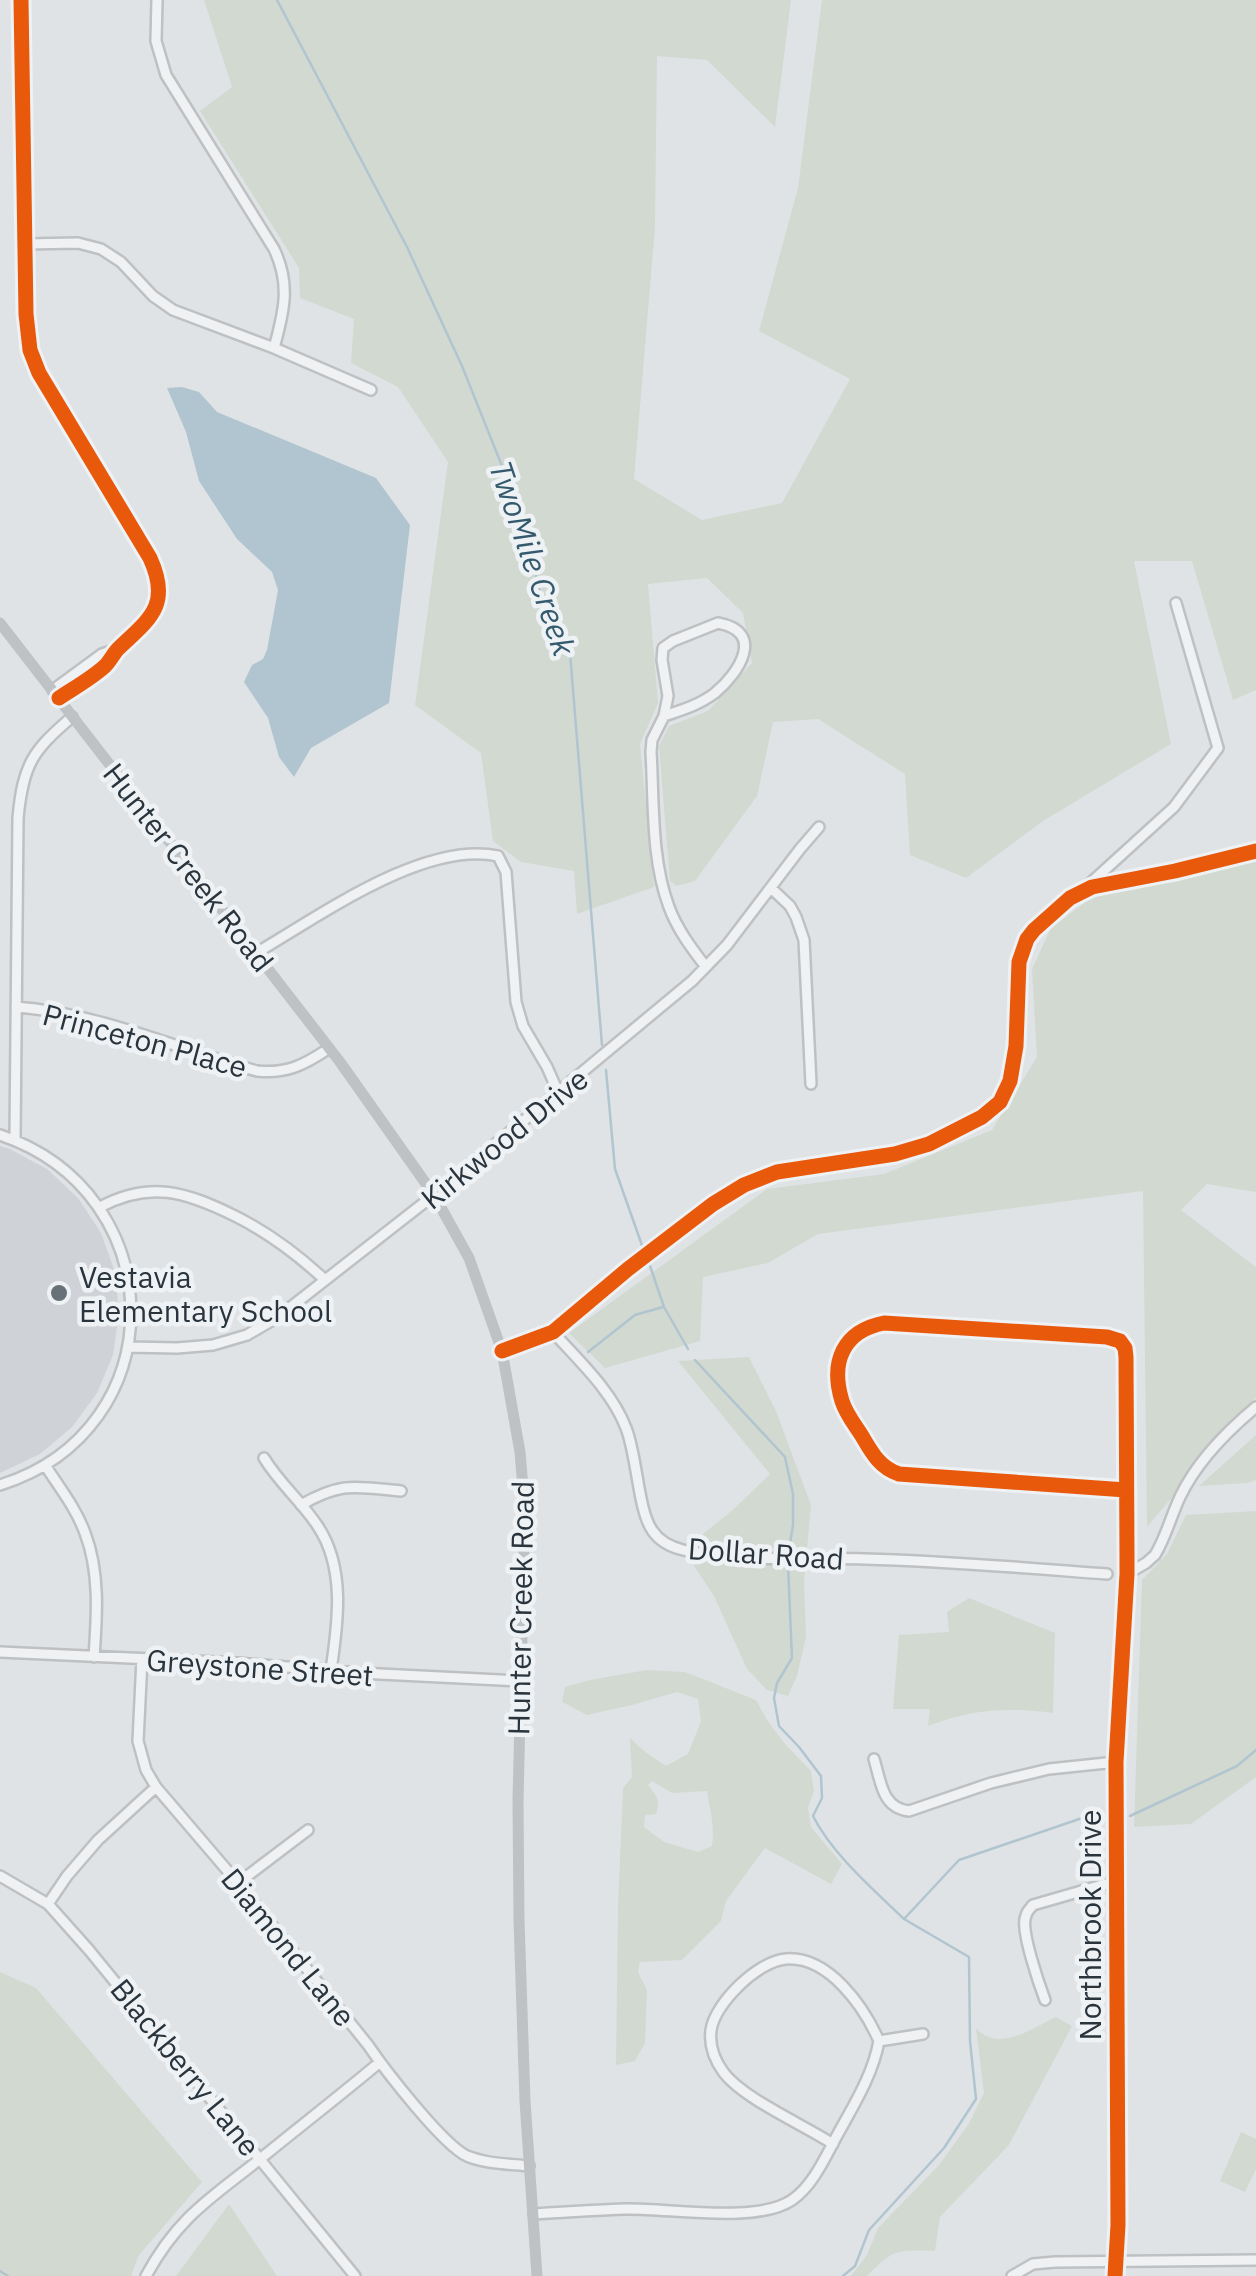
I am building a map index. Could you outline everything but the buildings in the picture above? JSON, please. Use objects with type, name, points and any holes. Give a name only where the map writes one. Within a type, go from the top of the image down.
[{"type":"main road","name":"Hunter Creek Road","points":[[0,623],[256,953],[434,1196],[469,1258],[502,1351],[520,1452],[525,1512],[519,1920],[537,2276]]},
{"type":"street","points":[[21,0],[28,338],[34,362],[51,394],[150,558],[159,593],[151,615],[136,634],[117,649],[102,654],[56,694]]},
{"type":"street","points":[[156,0],[156,41],[166,75],[274,249],[283,271],[285,307],[274,348]]},
{"type":"street","points":[[25,244],[78,243],[101,249],[121,262],[162,304],[370,390]]},
{"type":"street","points":[[1080,892],[1174,806],[1218,748],[1176,604]]},
{"type":"street","points":[[664,716],[696,705],[716,692],[744,654],[745,642],[739,632],[718,623],[663,648],[668,696],[650,752],[660,873],[669,907],[706,968]]},
{"type":"street","points":[[15,1140],[18,818],[22,782],[37,750],[72,717]]},
{"type":"street","name":"Kirkwood Drive","points":[[128,1347],[189,1348],[236,1339],[278,1317],[434,1196],[692,981],[727,945],[819,827]]},
{"type":"street","points":[[502,1351],[553,1332],[642,1258],[744,1186],[777,1172],[864,1160],[919,1147],[962,1129],[992,1110],[1006,1092],[1015,1058],[1018,974],[1022,950],[1034,930],[1070,898],[1092,887],[1256,851]]},
{"type":"street","points":[[256,953],[389,876],[469,853],[498,856],[506,872],[516,1002],[558,1092]]},
{"type":"street","points":[[772,888],[790,906],[804,940],[811,1084]]},
{"type":"street","name":"Princeton Place","points":[[16,1007],[98,1020],[257,1071],[292,1070],[328,1049]]},
{"type":"street","points":[[0,1134],[54,1160],[100,1208],[124,1260],[131,1318],[128,1347],[114,1387],[92,1423],[45,1465],[0,1485]]},
{"type":"street","points":[[100,1208],[142,1192],[179,1193],[266,1232],[325,1280]]},
{"type":"street","name":"Northbrook Drive","points":[[1115,2276],[1116,1762],[1126,1574],[1126,1490],[1126,1357],[1120,1341],[1107,1337],[884,1323],[867,1326],[846,1345],[839,1372],[844,1406],[875,1458],[888,1470],[899,1474],[1126,1490]]},
{"type":"street","name":"Dollar Road","points":[[553,1332],[608,1395],[626,1427],[647,1521],[652,1532],[672,1546],[737,1556],[887,1560],[1107,1574]]},
{"type":"street","points":[[1126,1574],[1155,1555],[1184,1489],[1204,1459],[1256,1407]]},
{"type":"street","points":[[264,1458],[324,1536],[335,1570],[337,1617],[331,1670]]},
{"type":"street","points":[[45,1465],[74,1509],[92,1553],[97,1612],[94,1657]]},
{"type":"street","points":[[301,1506],[323,1492],[346,1487],[401,1491]]},
{"type":"street","name":"Greystone Street","points":[[0,1652],[520,1681]]},
{"type":"street","name":"Diamond Lane","points":[[142,1660],[138,1740],[146,1770],[156,1787],[439,2134],[456,2150],[477,2160],[530,2166]]},
{"type":"street","points":[[874,1759],[888,1802],[909,1811],[991,1783],[1049,1769],[1116,1762]]},
{"type":"street","points":[[48,1904],[98,1840],[156,1787]]},
{"type":"street","points":[[238,1883],[308,1830]]},
{"type":"street","name":"Blackberry Lane","points":[[0,1876],[48,1904],[128,1996],[355,2276]]},
{"type":"street","points":[[1044,2000],[1024,1929],[1026,1914],[1033,1905],[1116,1881]]},
{"type":"street","points":[[534,2214],[626,2209],[734,2214],[769,2211],[800,2194],[833,2144],[871,2070],[878,2041],[869,2018],[847,1990],[818,1968],[784,1959],[762,1968],[727,2000],[714,2020],[714,2055],[726,2076],[744,2091],[833,2144]]},
{"type":"street","points":[[878,2041],[923,2034]]},
{"type":"street","points":[[146,2276],[182,2222],[380,2062]]},
{"type":"street","points":[[1012,2276],[1033,2264],[1055,2262],[1256,2260]]},
{"type":"shaded area","points":[[204,0],[791,0],[775,127],[707,60],[657,56],[655,227],[634,479],[702,520],[782,503],[850,379],[759,331],[798,188],[822,0],[1256,0],[1256,690],[1233,700],[1192,561],[1134,561],[1171,744],[1043,821],[966,878],[910,855],[905,774],[818,719],[773,722],[757,796],[695,881],[676,886],[670,881],[659,746],[669,726],[708,711],[752,663],[743,613],[707,578],[648,584],[658,703],[640,744],[654,887],[577,914],[574,871],[521,862],[493,841],[481,753],[415,705],[448,462],[398,387],[351,363],[354,319],[300,298],[299,268],[200,111],[232,87]]},
{"type":"shaded area","points":[[1256,859],[1256,1192],[1207,1184],[1181,1210],[1256,1267],[1256,1398],[1147,1527],[1143,1191],[818,1234],[768,1263],[703,1277],[700,1341],[605,1368],[569,1333],[767,1189],[884,1174],[992,1130],[1037,1057],[1032,969],[1051,928],[1096,894]]},
{"type":"shaded area","name":"Vestavia Elementary School","points":[[0,1146],[47,1169],[78,1198],[101,1233],[115,1272],[119,1313],[113,1355],[97,1393],[72,1427],[40,1454],[0,1473]]},
{"type":"shaded area","points":[[749,1357],[776,1411],[811,1505],[804,1582],[806,1637],[788,1696],[767,1690],[747,1669],[714,1596],[694,1566],[703,1534],[770,1474],[678,1361]]},
{"type":"shaded area","points":[[1256,1435],[1256,1480],[1199,1486]]},
{"type":"shaded area","points":[[1256,1511],[1256,1777],[1191,1824],[1134,1827],[1142,1580],[1167,1554],[1186,1515]]},
{"type":"shaded area","points":[[969,1598],[1055,1633],[1053,1713],[989,1711],[928,1726],[930,1709],[893,1709],[899,1635],[949,1632],[947,1612]]},
{"type":"shaded area","points":[[647,1670],[685,1672],[756,1700],[785,1744],[811,1771],[811,1827],[842,1864],[831,1884],[765,1848],[726,1901],[721,1921],[682,1960],[640,1962],[638,1972],[647,1990],[645,2043],[635,2061],[616,2065],[623,1788],[632,1777],[630,1738],[666,1766],[688,1754],[701,1721],[698,1699],[677,1692],[587,1715],[562,1702],[565,1687]],"holes":[[[652,1781],[672,1793],[707,1791],[712,1846],[698,1852],[664,1842],[644,1827],[645,1815],[656,1814],[658,1806],[648,1785]]]},
{"type":"shaded area","points":[[0,1972],[36,1988],[202,2182],[139,2255],[131,2276],[0,2276]]},
{"type":"shaded area","points":[[1056,2017],[1072,2026],[1009,2145],[940,2217],[935,2251],[897,2253],[867,2276],[851,2276],[867,2255],[878,2228],[939,2165],[968,2125],[984,2093],[976,2028],[994,2039],[1004,2039]]},
{"type":"shaded area","points":[[1241,2132],[1256,2139],[1256,2169],[1245,2192],[1220,2181]]},
{"type":"shaded area","points":[[229,2204],[277,2276],[176,2276]]},
{"type":"water","points":[[167,388],[199,392],[217,412],[376,478],[410,525],[389,703],[311,748],[294,777],[279,757],[268,718],[244,682],[252,665],[263,659],[267,650],[278,590],[272,572],[237,539],[199,481],[186,432]]},
{"type":"waterway","name":"TwoMile Creek","points":[[277,0],[407,247],[462,366],[522,516],[544,609],[570,653],[602,1045]]},
{"type":"waterway","name":"TwoMile Creek","points":[[606,1070],[615,1169],[644,1251]]},
{"type":"waterway","name":"TwoMile Creek","points":[[649,1263],[664,1307],[688,1349]]},
{"type":"waterway","points":[[588,1352],[635,1315],[663,1307]]},
{"type":"waterway","name":"TwoMile Creek","points":[[695,1360],[785,1457],[793,1494],[788,1555]]},
{"type":"waterway","points":[[788,1565],[792,1658],[777,1683],[774,1698],[779,1726],[821,1776],[822,1798],[813,1816],[821,1830],[854,1871],[904,1919]]},
{"type":"waterway","name":"TwoMile Creek","points":[[1130,1816],[1237,1766],[1256,1750]]},
{"type":"waterway","points":[[843,2276],[855,2266],[869,2230],[944,2148],[976,2099],[970,2041],[969,1957],[904,1919],[959,1860],[1091,1815]]},
{"type":"waterway","points":[[0,2271],[8,2276]]},
{"type":"cycle path","points":[[21,0],[26,314],[30,350],[39,373],[150,558],[159,587],[154,609],[141,627],[107,664],[59,698]]},
{"type":"cycle path","points":[[502,1351],[553,1332],[628,1269],[744,1185],[777,1172],[895,1154],[929,1144],[982,1117],[1000,1102],[1010,1081],[1016,1046],[1019,962],[1034,930],[1070,898],[1092,887],[1256,851]]},
{"type":"cycle path","points":[[1115,2276],[1116,1762],[1127,1574],[1125,1348],[1120,1341],[1107,1337],[884,1323],[858,1333],[843,1350],[838,1373],[844,1406],[873,1454],[892,1471],[1126,1490]]},
{"type":"place","name":"Vestavia Elementary School","points":[[59,1293]]}]
